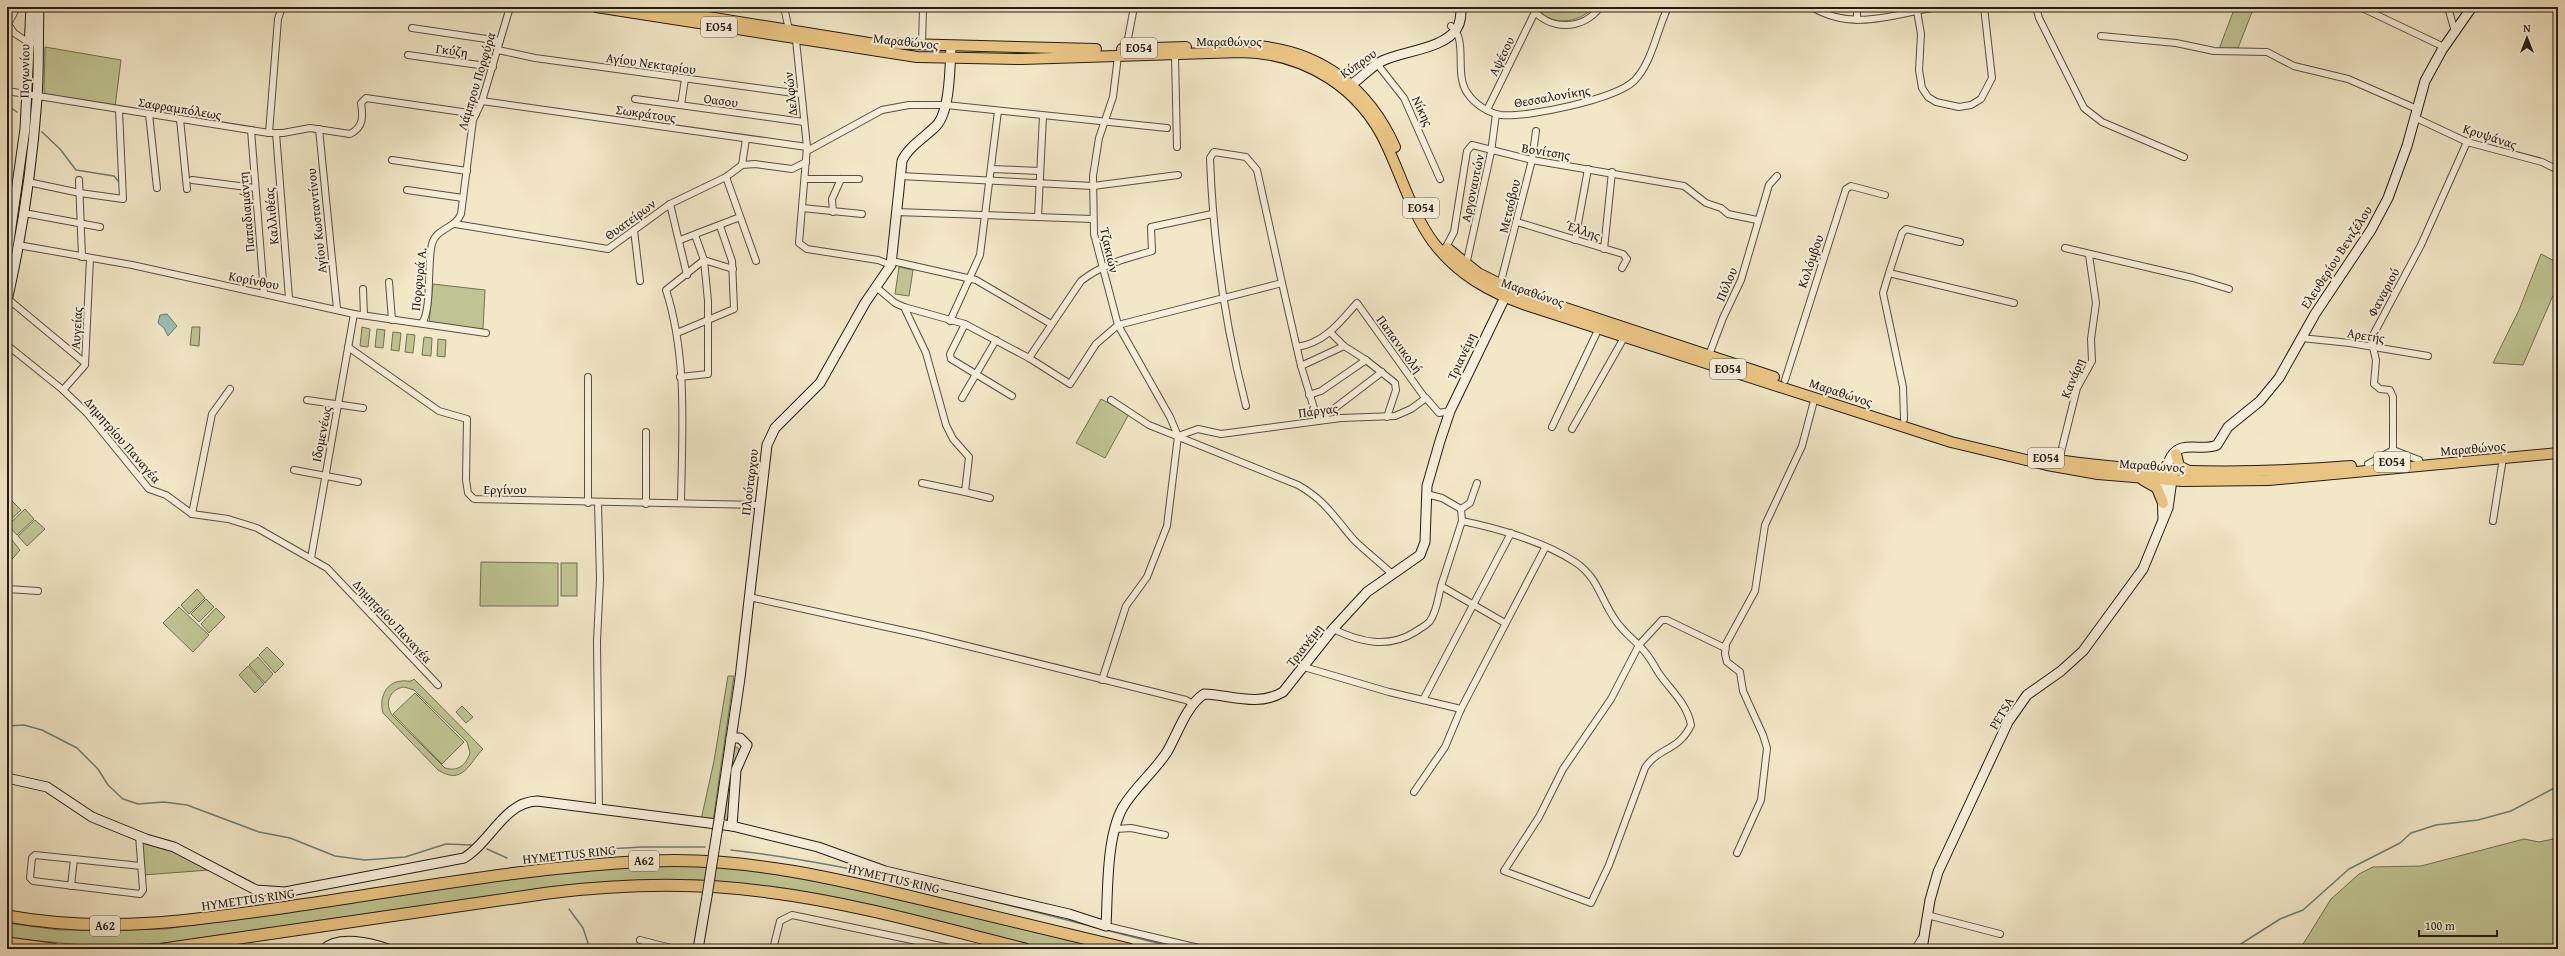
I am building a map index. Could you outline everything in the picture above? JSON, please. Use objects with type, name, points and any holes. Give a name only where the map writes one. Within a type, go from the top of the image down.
[{"type":"highway","name":"HYMETTUS RING","points":[[7,916],[57,924],[96,926],[154,925],[569,867],[650,861],[697,861],[768,867],[835,879],[1128,949]]},
{"type":"highway","name":"Α62","points":[[164,949],[250,938],[548,893],[621,886],[670,885],[744,889],[817,900],[1025,949]]},
{"type":"highway","points":[[7,907],[17,913],[57,924]]},
{"type":"highway","points":[[203,949],[250,938]]},
{"type":"highway","points":[[7,943],[53,949]]},
{"type":"main road","name":"Μαραθώνος","points":[[596,7],[796,40],[901,55],[1122,52],[1233,46],[1269,47],[1312,59],[1367,99],[1381,118],[1423,213],[1446,247],[1466,266],[1503,291],[1709,355],[1985,444],[2059,460],[2169,475],[2270,480],[2558,453]]},
{"type":"main road","name":"Μαραθώνος","points":[[647,7],[859,42],[922,45],[950,54],[1043,48],[1174,54],[1241,52],[1269,54],[1308,66],[1348,85],[1378,128],[1415,211],[1434,242],[1466,276],[1600,328],[1983,451],[2048,465],[2137,478],[2169,475],[2187,470],[2282,471],[2419,460],[2558,446]]},
{"type":"main road","points":[[2178,451],[2179,466],[2187,470]]},
{"type":"main road","points":[[2137,478],[2155,486],[2161,495],[2163,503]]},
{"type":"street","points":[[17,7],[8,24],[10,29],[31,44]]},
{"type":"street","name":"Πογωνίου","points":[[7,300],[22,158],[31,44],[31,7]]},
{"type":"street","name":"Πογωνίου","points":[[7,255],[24,213],[28,182],[37,97],[39,7]]},
{"type":"street","name":"Καλλιθέας","points":[[282,7],[278,19],[273,133],[289,298]]},
{"type":"street","name":"Λάμπρου Πορφύρα","points":[[455,224],[461,214],[476,114],[482,102],[510,7]]},
{"type":"street","name":"Λάμπρου Πορφύρα","points":[[507,15],[515,7]]},
{"type":"street","points":[[784,7],[789,30]]},
{"type":"street","points":[[922,45],[923,7]]},
{"type":"street","name":"Τζακιών","points":[[1134,7],[1106,124],[1099,138],[1093,186],[1092,219],[1102,266],[1118,325],[1170,417],[1178,436]]},
{"type":"street","points":[[1453,28],[1455,7]]},
{"type":"street","points":[[1453,28],[1460,22],[1461,7]]},
{"type":"street","points":[[1533,10],[1552,24],[1569,25],[1587,19],[1600,7]]},
{"type":"street","name":"Θεσσαλονίκης","points":[[1453,28],[1460,38],[1460,71],[1464,88],[1473,100],[1487,110],[1496,114],[1520,114],[1576,104],[1623,90],[1635,80],[1642,70],[1668,7]]},
{"type":"street","points":[[1812,7],[1832,17],[1857,20],[1883,19],[1937,7]]},
{"type":"street","points":[[1857,7],[1857,20]]},
{"type":"street","points":[[1917,11],[1921,34],[1919,70],[1922,88],[1936,102],[1959,107],[1971,105],[1980,99],[1992,78],[1984,7]]},
{"type":"street","points":[[2036,7],[2039,18],[2084,108],[2102,122],[2184,157]]},
{"type":"street","points":[[2042,7],[2067,7]]},
{"type":"street","points":[[2360,7],[2444,47]]},
{"type":"street","points":[[2448,7],[2455,32]]},
{"type":"street","name":"Ελευθερίου Βενιζέλου","points":[[2178,451],[2212,447],[2219,444],[2228,427],[2253,408],[2275,383],[2301,338],[2382,210],[2416,118],[2425,81],[2444,47],[2472,7]]},
{"type":"street","points":[[2550,7],[2558,11]]},
{"type":"street","name":"Αψέσου","points":[[1487,110],[1533,10]]},
{"type":"street","points":[[412,28],[500,40]]},
{"type":"street","name":"Κύπρου","points":[[1348,85],[1376,61],[1392,51],[1430,40],[1453,28]]},
{"type":"street","points":[[2101,36],[2176,43],[2214,51],[2267,52],[2294,66],[2348,79],[2417,109]]},
{"type":"street","name":"Δελφών","points":[[796,40],[807,149],[798,239],[804,248],[970,278],[986,284],[1051,324]]},
{"type":"street","name":"Αγίου Νεκταρίου","points":[[498,50],[535,58],[801,94]]},
{"type":"street","name":"Πλούταρχου","points":[[698,949],[731,738],[765,454],[772,434],[820,383],[876,287],[892,263],[900,176],[904,156],[938,124],[946,106],[950,54]]},
{"type":"street","points":[[1174,54],[1178,147]]},
{"type":"street","name":"Γκύζη","points":[[408,55],[493,67]]},
{"type":"street","name":"Νίκης","points":[[1376,61],[1404,98],[1440,179]]},
{"type":"street","points":[[681,106],[685,78]]},
{"type":"street","points":[[7,91],[27,95]]},
{"type":"street","name":"Σαφραμπόλεως","points":[[27,95],[273,133],[305,128],[345,134],[355,131],[362,122],[361,103],[364,99],[476,114]]},
{"type":"street","name":"Οασου","points":[[635,99],[804,122]]},
{"type":"street","name":"Σωκράτους","points":[[482,102],[746,138],[807,149]]},
{"type":"street","points":[[807,149],[890,106],[946,106],[1106,124],[1167,128]]},
{"type":"street","points":[[28,182],[122,200],[124,198],[124,187],[119,110]]},
{"type":"street","points":[[950,321],[980,255],[998,111]]},
{"type":"street","points":[[149,114],[156,188]]},
{"type":"street","name":"Αργοναυτών","points":[[1466,266],[1491,152],[1496,114]]},
{"type":"street","points":[[1038,217],[1043,116]]},
{"type":"street","name":"Κρυψάνας","points":[[2416,118],[2467,142],[2542,162],[2558,170]]},
{"type":"street","points":[[180,119],[188,189]]},
{"type":"street","name":"Αγίου Κωσταντίνου","points":[[319,129],[337,310]]},
{"type":"street","name":"Παπαδιαμάντη","points":[[251,130],[264,293]]},
{"type":"street","name":"Μετσόβου","points":[[1503,291],[1532,160],[1536,131]]},
{"type":"street","points":[[746,138],[742,164],[755,164],[792,169],[806,162]]},
{"type":"street","name":"Φαναριού","points":[[2393,450],[2393,397],[2390,390],[2380,388],[2374,384],[2376,360],[2371,339],[2420,245],[2467,142]]},
{"type":"street","name":"Βονίτσης","points":[[1446,247],[1454,232],[1469,147],[1478,146],[1491,152],[1532,160],[1612,172],[1684,186],[1706,203],[1721,208],[1728,214],[1757,220]]},
{"type":"street","points":[[1246,406],[1232,350],[1212,214],[1211,154],[1220,152],[1246,158],[1259,173],[1301,366],[1318,421],[1382,372]]},
{"type":"street","points":[[392,160],[467,171]]},
{"type":"street","name":"Θυατείρων","points":[[455,224],[608,250],[670,204],[726,177],[742,164]]},
{"type":"street","points":[[991,169],[1040,171]]},
{"type":"street","points":[[1575,240],[1588,169]]},
{"type":"street","points":[[1604,249],[1612,172]]},
{"type":"street","points":[[900,176],[1093,186],[1178,175]]},
{"type":"street","name":"Πύλου","points":[[1709,355],[1723,318],[1741,280],[1754,242],[1757,220],[1769,185],[1777,176]]},
{"type":"street","points":[[726,177],[756,261]]},
{"type":"street","points":[[805,179],[859,179]]},
{"type":"street","points":[[833,212],[832,199],[841,179]]},
{"type":"street","points":[[79,180],[82,257]]},
{"type":"street","points":[[192,180],[255,188]]},
{"type":"street","name":"Κολόμβου","points":[[1785,380],[1803,318],[1846,189],[1851,186],[1885,195]]},
{"type":"street","points":[[407,190],[463,198]]},
{"type":"street","points":[[670,204],[680,240],[687,275]]},
{"type":"street","points":[[802,208],[862,214]]},
{"type":"street","points":[[896,212],[1092,219]]},
{"type":"street","points":[[24,213],[100,227]]},
{"type":"street","points":[[1029,358],[1081,282],[1102,266],[1152,252],[1151,227],[1212,214]]},
{"type":"street","points":[[680,240],[720,226],[740,217]]},
{"type":"street","name":"Έλλης","points":[[1518,222],[1562,234],[1575,240],[1626,256],[1627,261],[1622,268]]},
{"type":"street","name":"Πορφυρά Α.","points":[[422,323],[426,312],[432,244],[438,233],[455,224]]},
{"type":"street","points":[[677,333],[734,309],[733,269],[720,226]]},
{"type":"street","points":[[1904,419],[1903,387],[1883,293],[1889,273],[1902,233],[1906,229],[1960,242]]},
{"type":"street","points":[[634,230],[640,281]]},
{"type":"street","points":[[680,377],[708,374],[708,320],[704,260],[695,235]]},
{"type":"street","name":"Κορίνθου","points":[[12,244],[132,265],[193,280],[289,298],[354,314],[486,333]]},
{"type":"street","points":[[2065,248],[2089,255],[2193,278],[2229,289]]},
{"type":"street","name":"Κανάρη","points":[[2059,460],[2076,393],[2092,361],[2091,339],[2096,303],[2089,255]]},
{"type":"street","name":"Αυγείας","points":[[63,390],[85,363],[90,258]]},
{"type":"street","points":[[704,260],[733,269]]},
{"type":"street","points":[[681,503],[680,377],[677,333],[674,316],[666,290],[687,275],[704,260]]},
{"type":"street","points":[[1889,273],[2014,303]]},
{"type":"street","points":[[389,282],[392,320]]},
{"type":"street","points":[[876,287],[895,303],[904,308],[965,324],[1029,358],[1070,384],[1096,344],[1118,325],[1282,283]]},
{"type":"street","points":[[363,289],[364,315]]},
{"type":"street","name":"Τριανέμη","points":[[1193,704],[1204,694],[1239,699],[1272,698],[1283,692],[1304,668],[1333,629],[1367,592],[1420,555],[1425,542],[1426,494],[1450,411],[1492,321],[1503,291]]},
{"type":"street","points":[[7,300],[85,363]]},
{"type":"street","name":"Παπανικολή","points":[[1330,333],[1357,303],[1425,398]]},
{"type":"street","points":[[904,308],[926,353],[946,425],[953,439],[970,457],[965,492]]},
{"type":"street","name":"Ιδομενέως","points":[[311,558],[324,476],[354,314]]},
{"type":"street","points":[[965,324],[950,357],[1012,396]]},
{"type":"street","points":[[1552,427],[1600,328]]},
{"type":"street","points":[[1297,347],[1310,344],[1330,333],[1344,346],[1393,380],[1396,387],[1387,417]]},
{"type":"street","points":[[1572,429],[1625,336]]},
{"type":"street","name":"Αρετής","points":[[2301,338],[2372,346],[2428,356]]},
{"type":"street","points":[[962,398],[996,340]]},
{"type":"street","name":"Δημητρίου Παναγέα","points":[[7,345],[63,390],[111,441],[144,485],[155,493],[166,495],[192,514],[242,522],[257,528],[327,568],[438,685]]},
{"type":"street","points":[[1301,366],[1344,346]]},
{"type":"street","name":"Εργίνου","points":[[348,347],[439,412],[467,419],[466,480],[470,497],[484,501],[760,505]]},
{"type":"street","points":[[1309,395],[1321,391],[1366,360]]},
{"type":"street","points":[[588,376],[588,503]]},
{"type":"street","points":[[192,514],[212,414],[230,389]]},
{"type":"street","points":[[1738,853],[1761,800],[1767,748],[1763,735],[1743,691],[1740,672],[1728,662],[1725,648],[1755,591],[1765,525],[1800,450],[1815,397]]},
{"type":"street","points":[[1425,398],[1439,413],[1450,411]]},
{"type":"street","name":"Πάργας","points":[[1178,436],[1198,429],[1221,434],[1318,421],[1387,417],[1404,413],[1425,398]]},
{"type":"street","points":[[307,400],[363,408]]},
{"type":"street","points":[[1111,400],[1149,425],[1312,493],[1321,500],[1355,541],[1393,575]]},
{"type":"street","points":[[646,432],[646,504]]},
{"type":"street","points":[[1102,680],[1126,606],[1147,577],[1167,526],[1178,436]]},
{"type":"street","points":[[2368,464],[2393,450],[2419,460]]},
{"type":"street","points":[[2163,519],[2163,503],[2169,475],[2178,451]]},
{"type":"street","points":[[2493,521],[2503,458]]},
{"type":"street","points":[[294,470],[358,482]]},
{"type":"street","name":"PETSA","points":[[1922,949],[1927,915],[1938,872],[2013,712],[2027,696],[2061,671],[2083,651],[2143,569],[2151,553],[2170,502],[2169,475]]},
{"type":"street","points":[[922,483],[990,498]]},
{"type":"street","points":[[1333,629],[1344,634],[1381,643],[1406,637],[1429,622],[1436,609],[1441,586],[1462,521],[1462,509],[1470,502],[1477,483]]},
{"type":"street","points":[[1426,494],[1442,498],[1462,509]]},
{"type":"street","points":[[598,503],[600,579],[597,641],[599,809]]},
{"type":"street","points":[[1462,521],[1511,533],[1564,555],[1589,572],[1617,623],[1639,645],[1684,706],[1691,725],[1685,738],[1650,760],[1645,768],[1609,865],[1591,903],[1504,871],[1539,817],[1563,769],[1611,700],[1639,645],[1655,625],[1664,620],[1725,648]]},
{"type":"street","points":[[1423,700],[1471,605],[1511,533]]},
{"type":"street","points":[[1414,792],[1445,747],[1462,709],[1505,623],[1545,548]]},
{"type":"street","points":[[1441,586],[1471,605],[1505,623]]},
{"type":"street","points":[[7,588],[38,591]]},
{"type":"street","points":[[749,597],[923,635],[1186,700],[1193,704],[1166,753],[1123,808],[1116,829],[1110,869],[1106,926]]},
{"type":"street","points":[[1304,668],[1462,709]]},
{"type":"street","points":[[731,738],[740,738],[747,745],[736,770],[732,826]]},
{"type":"street","points":[[7,778],[47,787],[92,817],[138,836],[174,847],[256,890],[274,892],[464,858],[478,849],[512,810],[530,802],[732,826],[818,847],[885,871],[1069,914],[1106,926],[1202,949]]},
{"type":"street","points":[[1116,829],[1131,828],[1165,835]]},
{"type":"street","points":[[138,836],[141,866],[143,890],[140,894],[33,881],[30,877],[32,858],[35,855],[141,866]]},
{"type":"street","points":[[71,886],[74,858]]},
{"type":"street","points":[[774,949],[780,921],[792,915],[955,949]]},
{"type":"street","points":[[1927,915],[2000,934]]},
{"type":"street","name":"PETSA","points":[[1915,949],[1925,932]]},
{"type":"street","points":[[640,940],[675,949]]},
{"type":"street","points":[[324,949],[330,944],[359,942],[388,949]]},
{"type":"green space","points":[[1536,7],[1594,7],[1588,13],[1580,17],[1565,21],[1549,18]]},
{"type":"green space","points":[[2235,7],[2254,7],[2238,48],[2219,49]]},
{"type":"green space","points":[[45,47],[121,60],[115,107],[47,96],[44,91]]},
{"type":"green space","points":[[2541,254],[2558,263],[2558,284],[2523,365],[2493,363],[2519,310]]},
{"type":"green space","points":[[899,267],[913,270],[909,296],[895,294]]},
{"type":"green space","points":[[433,284],[485,290],[483,329],[429,324]]},
{"type":"green space","points":[[192,327],[200,327],[199,346],[190,345]]},
{"type":"green space","points":[[362,327],[370,329],[368,347],[360,346]]},
{"type":"green space","points":[[377,329],[385,330],[383,348],[375,347]]},
{"type":"green space","points":[[393,332],[401,333],[399,351],[391,350]]},
{"type":"green space","points":[[407,334],[415,335],[413,353],[405,352]]},
{"type":"green space","points":[[424,337],[432,338],[431,356],[422,355]]},
{"type":"green space","points":[[438,339],[446,340],[445,357],[437,356]]},
{"type":"green space","points":[[1101,399],[1129,414],[1105,458],[1076,443]]},
{"type":"green space","points":[[7,496],[10,500],[8,502],[11,500],[21,510],[7,523]]},
{"type":"green space","points":[[25,509],[34,519],[17,535],[8,525]]},
{"type":"green space","points":[[35,520],[45,529],[27,546],[18,536]]},
{"type":"green space","points":[[7,534],[20,550],[7,565]]},
{"type":"green space","points":[[481,562],[558,563],[558,606],[480,606]]},
{"type":"green space","points":[[561,563],[577,563],[577,596],[561,596]]},
{"type":"green space","points":[[197,589],[205,598],[189,614],[181,605]]},
{"type":"green space","points":[[206,599],[214,607],[199,622],[191,614]]},
{"type":"green space","points":[[179,607],[209,635],[193,652],[163,623]]},
{"type":"green space","points":[[216,608],[225,617],[209,633],[201,624]]},
{"type":"green space","points":[[267,647],[284,664],[275,673],[259,655]]},
{"type":"green space","points":[[258,657],[273,674],[265,683],[249,665]]},
{"type":"green space","points":[[248,666],[264,684],[255,693],[239,675]]},
{"type":"green space","points":[[728,676],[734,676],[713,821],[701,820],[714,761]]},
{"type":"green space","points":[[414,679],[483,749],[465,771],[460,774],[447,774],[438,770],[383,713],[382,702],[387,688],[396,682]],"holes":[[[404,687],[414,690],[467,742],[470,753],[464,764],[458,768],[445,768],[392,715],[389,706],[389,701],[392,694],[399,688]]]},
{"type":"green space","points":[[415,693],[464,742],[442,764],[393,714]]},
{"type":"green space","points":[[462,706],[473,717],[466,723],[456,712]]},
{"type":"green space","points":[[734,746],[738,748],[739,753],[729,818],[724,822]]},
{"type":"green space","points":[[2558,838],[2558,949],[2300,949],[2331,899],[2359,874],[2373,867],[2421,866],[2524,839],[2539,842]]},
{"type":"green space","points":[[142,842],[165,845],[209,870],[143,875]]},
{"type":"green space","points":[[659,865],[731,867],[800,876],[1111,949],[1048,949],[797,891],[695,880],[166,943],[94,946],[7,938],[7,923],[59,930],[165,929],[554,872]]},
{"type":"water","points":[[167,314],[177,326],[168,336],[164,328],[158,323],[160,315]]},
{"type":"waterway","points":[[7,105],[17,112]]},
{"type":"waterway","points":[[42,132],[60,149],[76,170],[114,176],[119,182]]},
{"type":"waterway","points":[[7,726],[24,725],[42,730],[77,748],[98,769],[108,785],[123,799],[138,804],[164,802],[187,805],[259,832],[290,838],[335,856],[365,860],[405,857],[446,844],[472,845]]},
{"type":"waterway","points":[[2233,949],[2280,919],[2303,910],[2349,869],[2400,843],[2411,833],[2436,825],[2478,820],[2511,811],[2558,786]]},
{"type":"waterway","points":[[573,851],[642,847],[705,847]]},
{"type":"waterway","points":[[487,849],[507,858]]},
{"type":"waterway","points":[[731,850],[788,858],[901,879],[958,892],[1181,949]]},
{"type":"waterway","points":[[569,909],[583,928],[590,949]]}]
